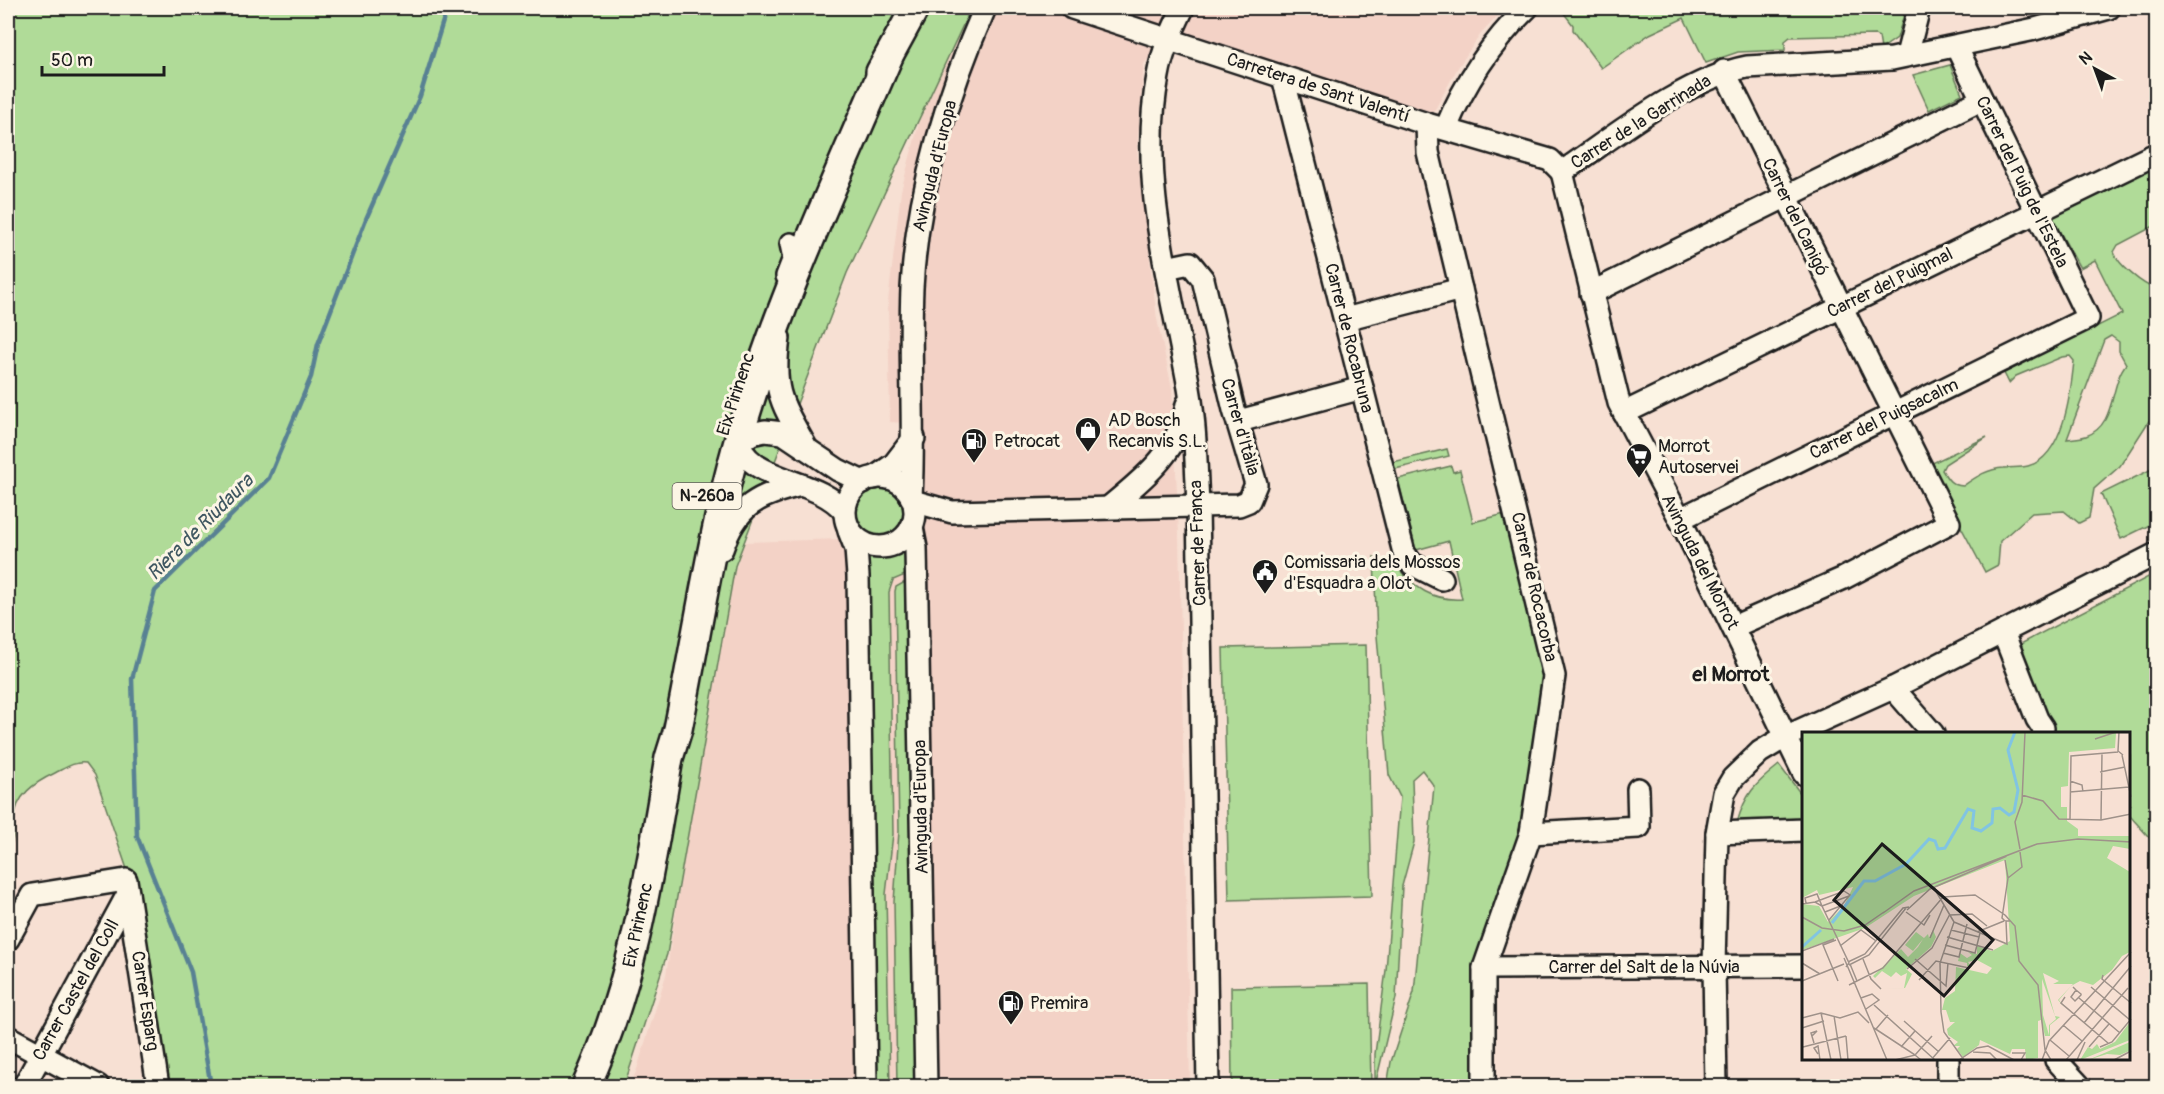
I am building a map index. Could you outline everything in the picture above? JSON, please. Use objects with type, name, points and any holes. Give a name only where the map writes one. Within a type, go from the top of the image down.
[{"type":"main road","name":"Eix Pirinenc","points":[[669,758],[668,729],[702,516],[735,389],[791,244],[843,135],[915,8]]},
{"type":"main road","name":"Eix Pirinenc","points":[[586,1086],[615,1013],[634,952],[669,758],[678,729],[719,516],[737,444],[783,313],[889,56]]},
{"type":"street","name":"Avinguda d'Europa","points":[[912,499],[914,438],[912,288],[920,221],[950,100],[985,8]]},
{"type":"street","name":"Carretera de Sant Valentí","points":[[1072,8],[1282,77],[1550,160],[1562,172]]},
{"type":"street","name":"Carrer de França","points":[[1183,8],[1158,74],[1152,118],[1152,158],[1166,268],[1189,389],[1198,506],[1208,1086]]},
{"type":"street","points":[[1437,126],[1472,74],[1527,8]]},
{"type":"street","points":[[1907,55],[1919,8]]},
{"type":"street","name":"Carrer de la Garrinada","points":[[1562,172],[1660,107],[1724,71],[1747,67],[1875,61],[2035,29],[2109,8]]},
{"type":"street","name":"Carrer del Puig de l'Estela","points":[[1956,46],[2088,318]]},
{"type":"street","name":"Carrer del Canigó","points":[[1724,71],[1949,523],[1844,578],[1733,627]]},
{"type":"street","name":"Carrer de Rocabruna","points":[[1282,77],[1404,553],[1412,564],[1442,579]]},
{"type":"street","points":[[1590,293],[1982,100]]},
{"type":"street","name":"Carrer de Rocacorba","points":[[1437,126],[1428,152],[1553,664],[1554,690],[1531,833],[1484,968],[1484,1086]]},
{"type":"street","name":"Carrer del Puigmal","points":[[1624,413],[1840,306],[2157,154]]},
{"type":"street","name":"Avinguda del Morrot","points":[[1562,172],[1590,293],[1619,403],[1680,519],[1802,770]]},
{"type":"street","points":[[681,637],[692,617],[711,519],[727,455],[737,444],[751,434],[765,431],[783,433],[809,452],[868,480],[896,481],[912,499],[913,525],[904,538],[894,545],[881,548],[869,546],[858,540],[836,500],[753,465],[737,444],[735,428],[760,350],[794,258],[791,244]]},
{"type":"street","name":"Carrer d'Itàlia","points":[[913,525],[949,512],[1239,505],[1249,501],[1254,494],[1256,484],[1201,274],[1190,263],[1166,268]]},
{"type":"street","points":[[1345,319],[1461,289]]},
{"type":"street","points":[[783,313],[775,378],[781,401],[809,452]]},
{"type":"street","name":"Carrer del Puigsacalm","points":[[1680,519],[2088,318]]},
{"type":"street","points":[[1239,421],[1362,388]]},
{"type":"street","points":[[1108,508],[1151,472],[1166,453],[1180,428],[1189,389]]},
{"type":"street","points":[[866,1086],[858,576],[856,549],[847,521],[853,489],[894,464],[914,438]]},
{"type":"street","points":[[704,597],[730,525],[753,501],[771,492],[801,485]]},
{"type":"street","name":"Carrer d'Itàlia","points":[[912,499],[949,512]]},
{"type":"street","name":"Avinguda d'Europa","points":[[913,525],[916,558],[926,1086]]},
{"type":"street","points":[[1716,1086],[1714,967],[1717,833],[1724,793],[1733,778],[1760,752],[1785,737],[1893,688],[2157,554]]},
{"type":"street","points":[[2003,632],[2037,719],[2043,728]]},
{"type":"street","points":[[1893,688],[1932,732]]},
{"type":"street","points":[[1531,833],[1638,827],[1638,789]]},
{"type":"street","points":[[1717,833],[1802,830]]},
{"type":"street","points":[[8,939],[32,895],[127,887]]},
{"type":"street","name":"Carrer Castel del Coll","points":[[24,1086],[127,887]]},
{"type":"street","name":"Carrer Esparg","points":[[127,887],[158,1086]]},
{"type":"street","name":"Carrer del Salt de la Núvia","points":[[1484,968],[1802,966]]},
{"type":"street","points":[[8,1037],[98,1086]]},
{"type":"street","points":[[140,1086],[154,1060]]},
{"type":"street","points":[[1948,1061],[1948,1086]]},
{"type":"street","points":[[2058,1061],[2080,1086]]},
{"type":"shaded area","points":[[959,8],[1505,8],[1480,35],[1457,69],[1427,124],[1161,42],[1144,64],[1137,149],[1157,319],[1172,388],[1179,534],[1190,1086],[629,1086],[636,1072],[666,975],[711,686],[728,594],[744,542],[840,539],[843,459],[858,467],[871,469],[902,446],[904,423],[890,422],[888,302],[901,191],[923,108]]},
{"type":"green space","points":[[8,8],[971,8],[847,273],[735,566],[667,954],[624,1086],[164,1086],[129,875],[95,775],[86,763],[66,767],[27,791],[15,811],[12,840],[8,852]]},
{"type":"green space","points":[[1560,8],[1906,8],[1897,38],[1881,49],[1879,37],[1875,35],[1790,37],[1785,41],[1785,50],[1738,52],[1706,63],[1684,18],[1650,34],[1601,68]]},
{"type":"green space","points":[[1950,65],[1962,94],[1929,110],[1913,75]]},
{"type":"green space","points":[[2156,163],[2156,225],[2118,245],[2114,252],[2120,263],[2132,274],[2156,289],[2156,410],[2120,466],[2094,489],[2089,518],[2079,523],[2064,511],[2032,513],[2000,541],[1998,565],[1985,572],[1928,465],[1987,437],[1945,464],[1942,470],[1950,481],[1963,486],[1992,470],[2025,467],[2040,460],[2058,437],[2068,405],[2074,361],[2070,356],[2062,357],[2016,376],[2009,383],[2004,373],[2122,314],[2095,260],[2080,268],[2051,216]],"holes":[[[2111,336],[2119,342],[2119,351],[2126,364],[2117,383],[2108,414],[2096,431],[2086,436],[2067,439],[2104,340]]]},
{"type":"green space","points":[[1447,449],[1449,456],[1395,469],[1393,462]]},
{"type":"green space","points":[[1451,466],[1453,472],[1460,470],[1473,522],[1505,514],[1544,674],[1522,825],[1504,882],[1475,1086],[1387,1086],[1391,1062],[1414,992],[1434,786],[1422,770],[1412,779],[1414,842],[1402,886],[1396,998],[1375,1086],[1375,1054],[1386,970],[1400,797],[1389,775],[1377,636],[1374,557],[1396,569],[1396,566],[1410,581],[1425,592],[1442,598],[1462,599],[1449,541],[1416,550],[1398,479]]},
{"type":"green space","points":[[2156,467],[2156,522],[2121,539],[2101,494]]},
{"type":"green space","points":[[875,489],[885,489],[897,496],[904,508],[904,518],[897,530],[885,537],[875,537],[860,526],[856,518],[856,508],[867,493]]},
{"type":"green space","points":[[904,549],[905,575],[893,580],[889,592],[893,834],[886,894],[890,1086],[877,1086],[867,556],[890,556]]},
{"type":"green space","points":[[2156,573],[2156,845],[2131,817],[2131,732],[2055,732],[2013,648]]},
{"type":"green space","points":[[905,582],[915,1086],[897,1086],[894,902],[899,831],[895,591],[896,587]]},
{"type":"green space","points":[[1366,645],[1372,896],[1229,900],[1223,648]]},
{"type":"green space","points":[[1779,765],[1802,795],[1802,823],[1737,823],[1747,797],[1763,778]]},
{"type":"green space","points":[[1369,984],[1371,1086],[1232,1086],[1231,987]]},
{"type":"waterway","name":"Riera de Riudaura","points":[[211,1086],[191,972],[137,836],[132,679],[155,591],[269,478],[311,377],[318,344],[366,219],[420,96],[447,8]]},
{"type":"place","name":"AD Bosch Recanvis S.L.","points":[[1088,453]]},
{"type":"place","name":"Petrocat","points":[[974,464]]},
{"type":"place","name":"Morrot Autoservei","points":[[1639,479]]},
{"type":"place","name":"Comissaria dels Mossos d'Esquadra a Olot","points":[[1265,595]]},
{"type":"place","name":"Premira","points":[[1011,1026]]},
{"type":"district","name":"el Morrot","points":[[1731,674]]}]
